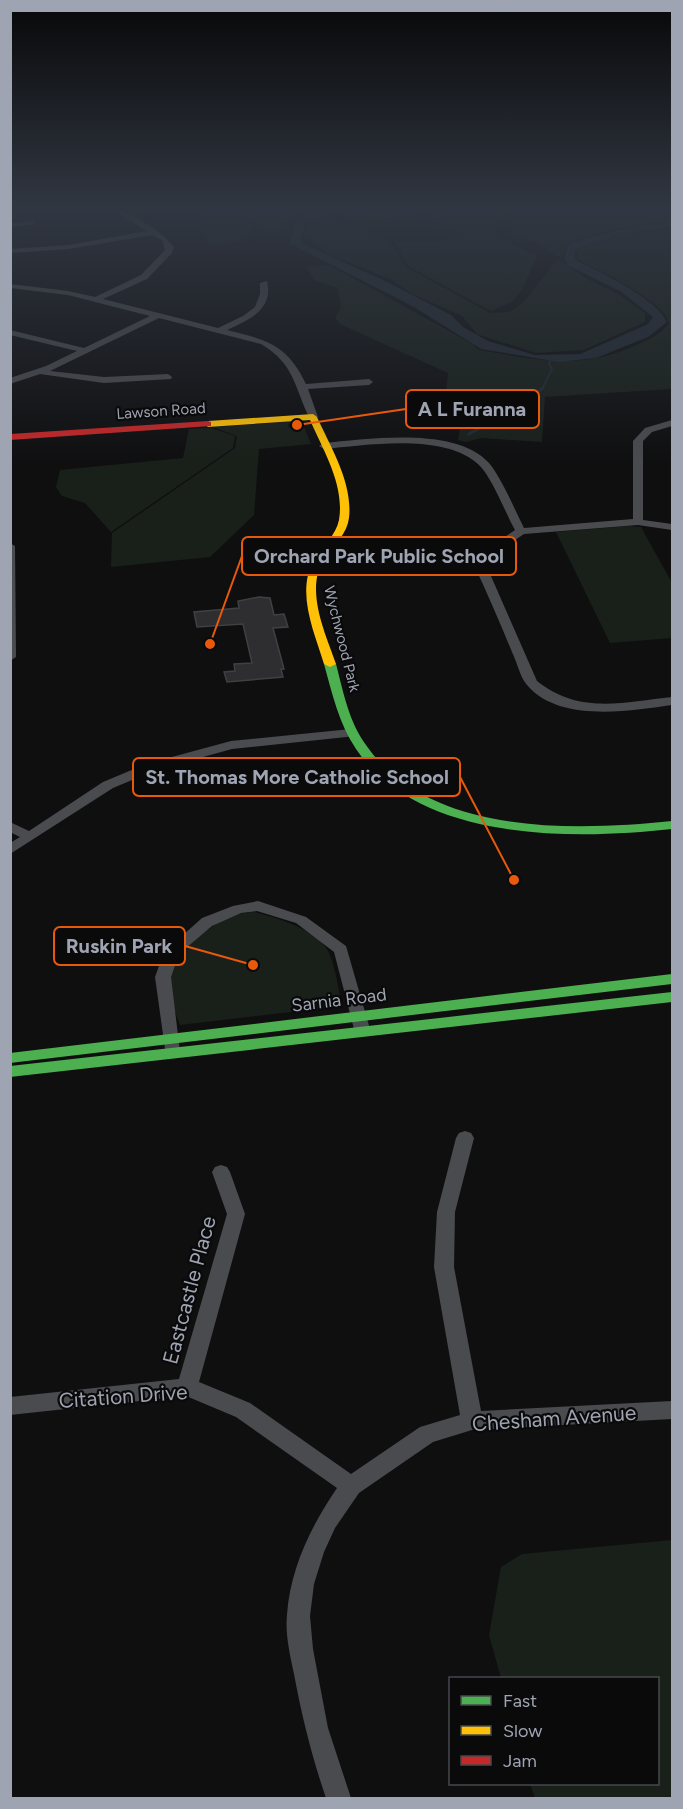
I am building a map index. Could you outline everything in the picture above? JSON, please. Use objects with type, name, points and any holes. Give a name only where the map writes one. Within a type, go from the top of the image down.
[{"type":"street","name":"Wychwood Park","points":[[71,294],[264,342],[280,351],[296,369],[346,510],[342,528],[314,568],[311,589],[351,733],[364,753],[384,775],[418,796],[455,811],[504,824],[552,831],[603,832],[672,825]]},
{"type":"street","points":[[96,300],[108,294]]},
{"type":"street","points":[[221,330],[259,310],[266,298],[266,294]]},
{"type":"street","points":[[10,381],[86,351],[159,315]]},
{"type":"street","points":[[10,332],[86,351]]},
{"type":"street","points":[[39,371],[71,380],[96,382],[168,377]]},
{"type":"street","points":[[303,387],[369,382]]},
{"type":"street","name":"Lawson Road","points":[[10,437],[314,417]]},
{"type":"street","points":[[638,522],[638,441],[642,434],[650,428],[672,423]]},
{"type":"street","points":[[324,446],[424,443],[447,445],[466,451],[479,458],[485,465],[521,531]]},
{"type":"street","points":[[672,527],[638,522],[521,531],[488,553],[481,567],[532,683],[543,695],[562,703],[584,707],[610,708],[672,701]]},
{"type":"street","points":[[10,546],[10,657]]},
{"type":"street","points":[[10,850],[108,785],[151,767],[231,745],[351,733]]},
{"type":"street","points":[[10,826],[30,837]]},
{"type":"street","points":[[172,1047],[163,977],[172,952],[207,922],[238,909],[258,906],[301,920],[341,950],[361,1024]]},
{"type":"street","name":"Sarnia Road","points":[[10,1072],[172,1047],[361,1024],[672,979]]},
{"type":"street","name":"Sarnia Road","points":[[361,1024],[672,997]]},
{"type":"street","name":"Sarnia Road","points":[[10,1058],[172,1047]]},
{"type":"street","points":[[465,1138],[446,1212],[444,1267],[472,1421]]},
{"type":"street","name":"Eastcastle Place","points":[[188,1387],[236,1214],[221,1172]]},
{"type":"street","name":"Citation Drive","points":[[10,1406],[188,1387],[243,1410],[351,1486]]},
{"type":"street","name":"Chesham Avenue","points":[[338,1798],[316,1728],[301,1649],[298,1616],[303,1584],[313,1551],[327,1521],[351,1486],[427,1434],[472,1421],[672,1410]]},
{"type":"shaded area","points":[[339,294],[383,294],[471,343],[479,350],[541,360],[579,360],[598,358],[618,352],[652,338],[666,327],[669,323],[664,314],[640,294],[672,294],[672,389],[545,397],[542,442],[481,438],[466,442],[458,440],[464,403],[445,404],[448,373],[340,324],[335,318],[341,307]]},
{"type":"shaded area","points":[[389,294],[411,294],[451,315],[463,327],[488,341],[535,355],[580,354],[648,324],[653,317],[624,294],[640,295],[661,313],[667,322],[648,337],[596,358],[559,362],[481,349]]},
{"type":"shaded area","points":[[413,294],[456,294],[490,313],[510,312],[529,294],[619,294],[645,313],[645,322],[584,350],[536,353],[477,334],[462,316]]},
{"type":"shaded area","points":[[460,294],[518,294],[512,302],[491,311]]},
{"type":"shaded area","points":[[301,421],[288,424],[289,428],[304,427],[311,444],[259,449],[254,515],[210,557],[111,567],[112,533],[235,448],[237,436],[213,427]]},
{"type":"shaded area","points":[[211,428],[235,436],[233,448],[111,532],[85,503],[62,496],[56,487],[60,470],[183,458],[189,429]]},
{"type":"shaded area","points":[[641,527],[672,583],[672,638],[610,643],[556,532]]},
{"type":"shaded area","points":[[254,912],[273,917],[306,931],[323,944],[333,964],[342,1006],[180,1025],[171,992],[170,978],[174,963],[198,937],[228,917]]},
{"type":"shaded area","points":[[672,1540],[672,1798],[535,1798],[530,1785],[659,1785],[659,1677],[501,1677],[489,1635],[501,1567],[522,1554]]},
{"type":"building","points":[[259,597],[270,598],[274,615],[284,614],[288,627],[273,628],[284,669],[281,669],[283,677],[227,682],[224,672],[235,671],[234,664],[252,663],[243,624],[197,627],[194,612],[239,608],[238,601]]},
{"type":"waterway","points":[[542,389],[552,369],[549,364],[551,357]]},
{"type":"waterway","points":[[469,434],[497,418],[504,406],[529,398],[542,389]]},
{"type":"traffic: fast","points":[[330,664],[347,719],[362,749],[389,778],[423,800],[462,815],[504,825],[592,831],[672,825]]},
{"type":"traffic: fast","points":[[10,1058],[672,979]]},
{"type":"traffic: fast","points":[[10,1072],[672,997]]},
{"type":"traffic: slow","points":[[208,424],[313,417],[339,479],[344,505],[343,524],[318,561],[311,586],[314,613],[330,664]]},
{"type":"traffic: jam","points":[[10,437],[208,424]]},
{"type":"place","name":"A L Furanna","points":[[297,425]]},
{"type":"place","name":"Orchard Park Public School","points":[[210,644]]},
{"type":"place","name":"St. Thomas More Catholic School","points":[[514,880]]},
{"type":"place","name":"Ruskin Park","points":[[253,965]]}]
